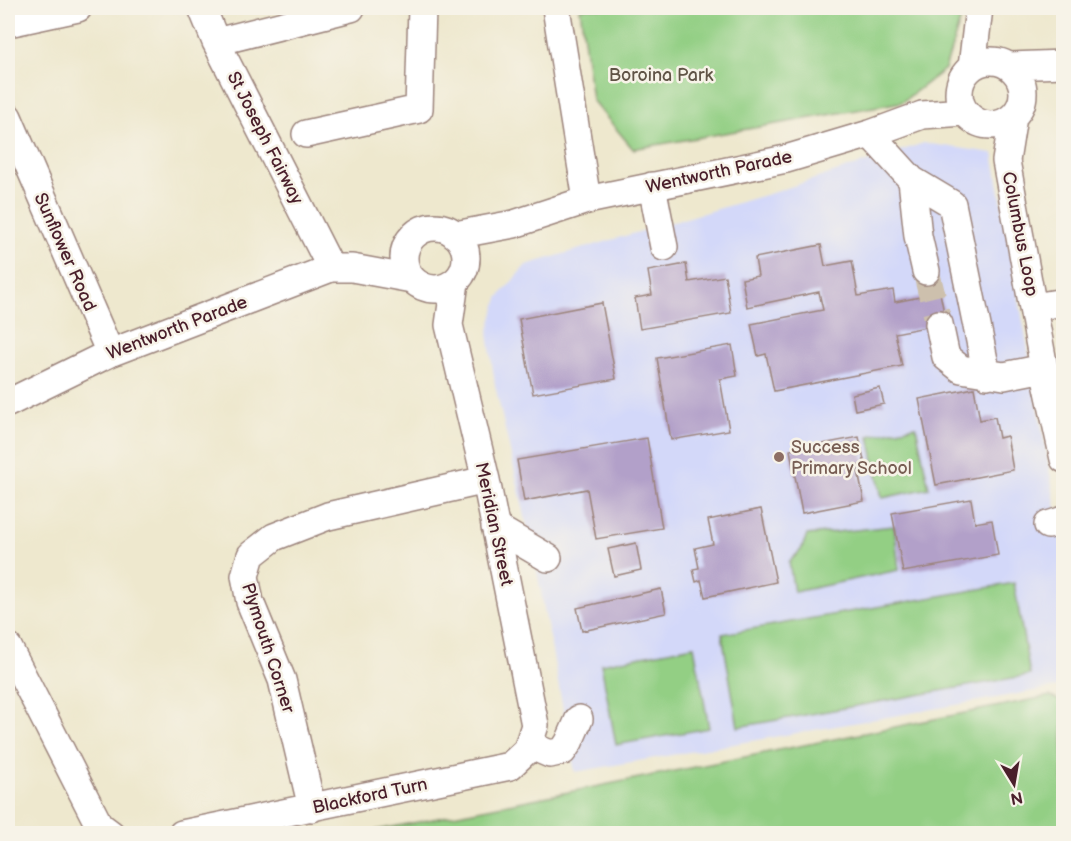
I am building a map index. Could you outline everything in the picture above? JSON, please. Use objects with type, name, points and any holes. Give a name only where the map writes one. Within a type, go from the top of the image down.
[{"type":"street","points":[[8,23],[78,8]]},
{"type":"street","name":"St Joseph Fairway","points":[[202,8],[216,42],[342,268]]},
{"type":"street","points":[[216,42],[351,8]]},
{"type":"street","points":[[306,134],[419,109],[422,8]]},
{"type":"street","points":[[556,8],[587,200]]},
{"type":"street","points":[[979,10],[1005,64],[1021,80],[1018,107]]},
{"type":"street","points":[[979,10],[970,98],[994,125],[1004,123],[1018,107],[1064,72]]},
{"type":"street","points":[[970,98],[981,62],[1064,64]]},
{"type":"street","name":"Wentworth Parade","points":[[455,235],[514,224],[587,200],[786,159],[870,134],[970,98]]},
{"type":"street","name":"Columbus Loop","points":[[970,98],[1006,161],[1044,368],[1064,459]]},
{"type":"street","name":"Columbus Loop","points":[[1006,161],[1018,107]]},
{"type":"street","name":"Sunflower Road","points":[[10,133],[110,353]]},
{"type":"street","points":[[870,134],[912,180],[952,204],[987,375]]},
{"type":"street","points":[[912,180],[918,236],[926,271]]},
{"type":"street","points":[[652,186],[664,247]]},
{"type":"street","name":"Wentworth Parade","points":[[460,273],[514,224]]},
{"type":"street","points":[[342,268],[415,282],[437,289],[446,288],[460,273],[466,253],[462,243],[455,235],[446,229],[435,227],[415,234],[408,242],[404,252],[404,263],[415,282]]},
{"type":"street","name":"Wentworth Parade","points":[[8,403],[110,353],[408,242]]},
{"type":"street","name":"Meridian Street","points":[[449,325],[460,273]]},
{"type":"street","name":"Meridian Street","points":[[415,282],[449,325],[486,480],[532,735]]},
{"type":"street","name":"Columbus Loop","points":[[1034,307],[1064,302]]},
{"type":"street","points":[[939,324],[946,357],[961,369],[1004,376],[1044,368]]},
{"type":"street","name":"Plymouth Corner","points":[[312,808],[282,680],[250,602],[245,576],[251,555],[274,537],[328,516],[486,480]]},
{"type":"street","points":[[495,527],[548,558]]},
{"type":"street","points":[[8,647],[99,825],[111,834]]},
{"type":"street","points":[[532,735],[550,754],[563,751],[579,719]]},
{"type":"street","name":"Blackford Turn","points":[[182,834],[510,766],[527,750],[532,735]]},
{"type":"shaded area","name":"Success Primary School","points":[[924,143],[993,153],[1063,547],[1063,686],[575,772],[534,556],[495,385],[488,333],[498,298],[526,265],[772,193]]},
{"type":"green space","name":"Boroina Park","points":[[580,8],[964,8],[945,69],[902,102],[633,149],[592,100]]},
{"type":"green space","points":[[916,426],[929,488],[882,498],[869,436]]},
{"type":"green space","points":[[894,526],[899,570],[794,592],[789,562],[801,550],[807,535]]},
{"type":"green space","points":[[1014,583],[1030,675],[738,727],[722,634]]},
{"type":"green space","points":[[694,646],[709,728],[616,745],[601,664]]},
{"type":"green space","points":[[1050,696],[1063,702],[1063,833],[363,833]]},
{"type":"building","points":[[821,245],[825,266],[852,261],[858,296],[893,290],[895,302],[940,293],[946,323],[895,333],[902,366],[774,391],[766,354],[758,356],[751,324],[823,310],[819,292],[747,307],[742,279],[758,276],[755,258]]},
{"type":"building","points":[[686,264],[689,282],[725,276],[731,313],[640,329],[635,298],[652,295],[648,271]]},
{"type":"building","points":[[602,303],[616,379],[533,394],[519,319]]},
{"type":"building","points":[[732,345],[737,376],[720,379],[729,430],[671,440],[657,358]]},
{"type":"building","points":[[880,388],[884,404],[855,410],[852,394]]},
{"type":"building","points":[[974,388],[980,420],[995,417],[999,438],[1007,436],[1013,470],[936,485],[919,399]]},
{"type":"building","points":[[859,437],[865,465],[857,466],[864,501],[802,513],[790,450]]},
{"type":"building","points":[[647,438],[662,528],[596,539],[587,489],[524,501],[517,460]]},
{"type":"building","points":[[971,499],[975,523],[992,520],[998,555],[903,572],[892,513]]},
{"type":"building","points":[[761,509],[776,582],[705,597],[701,580],[696,582],[693,569],[699,568],[695,548],[713,544],[708,520]]},
{"type":"building","points":[[636,543],[641,570],[614,576],[608,549]]},
{"type":"building","points":[[661,589],[666,613],[582,631],[577,608]]},
{"type":"tunnel","points":[[926,271],[939,324]]},
{"type":"place","name":"Success Primary School","points":[[779,457]]}]
